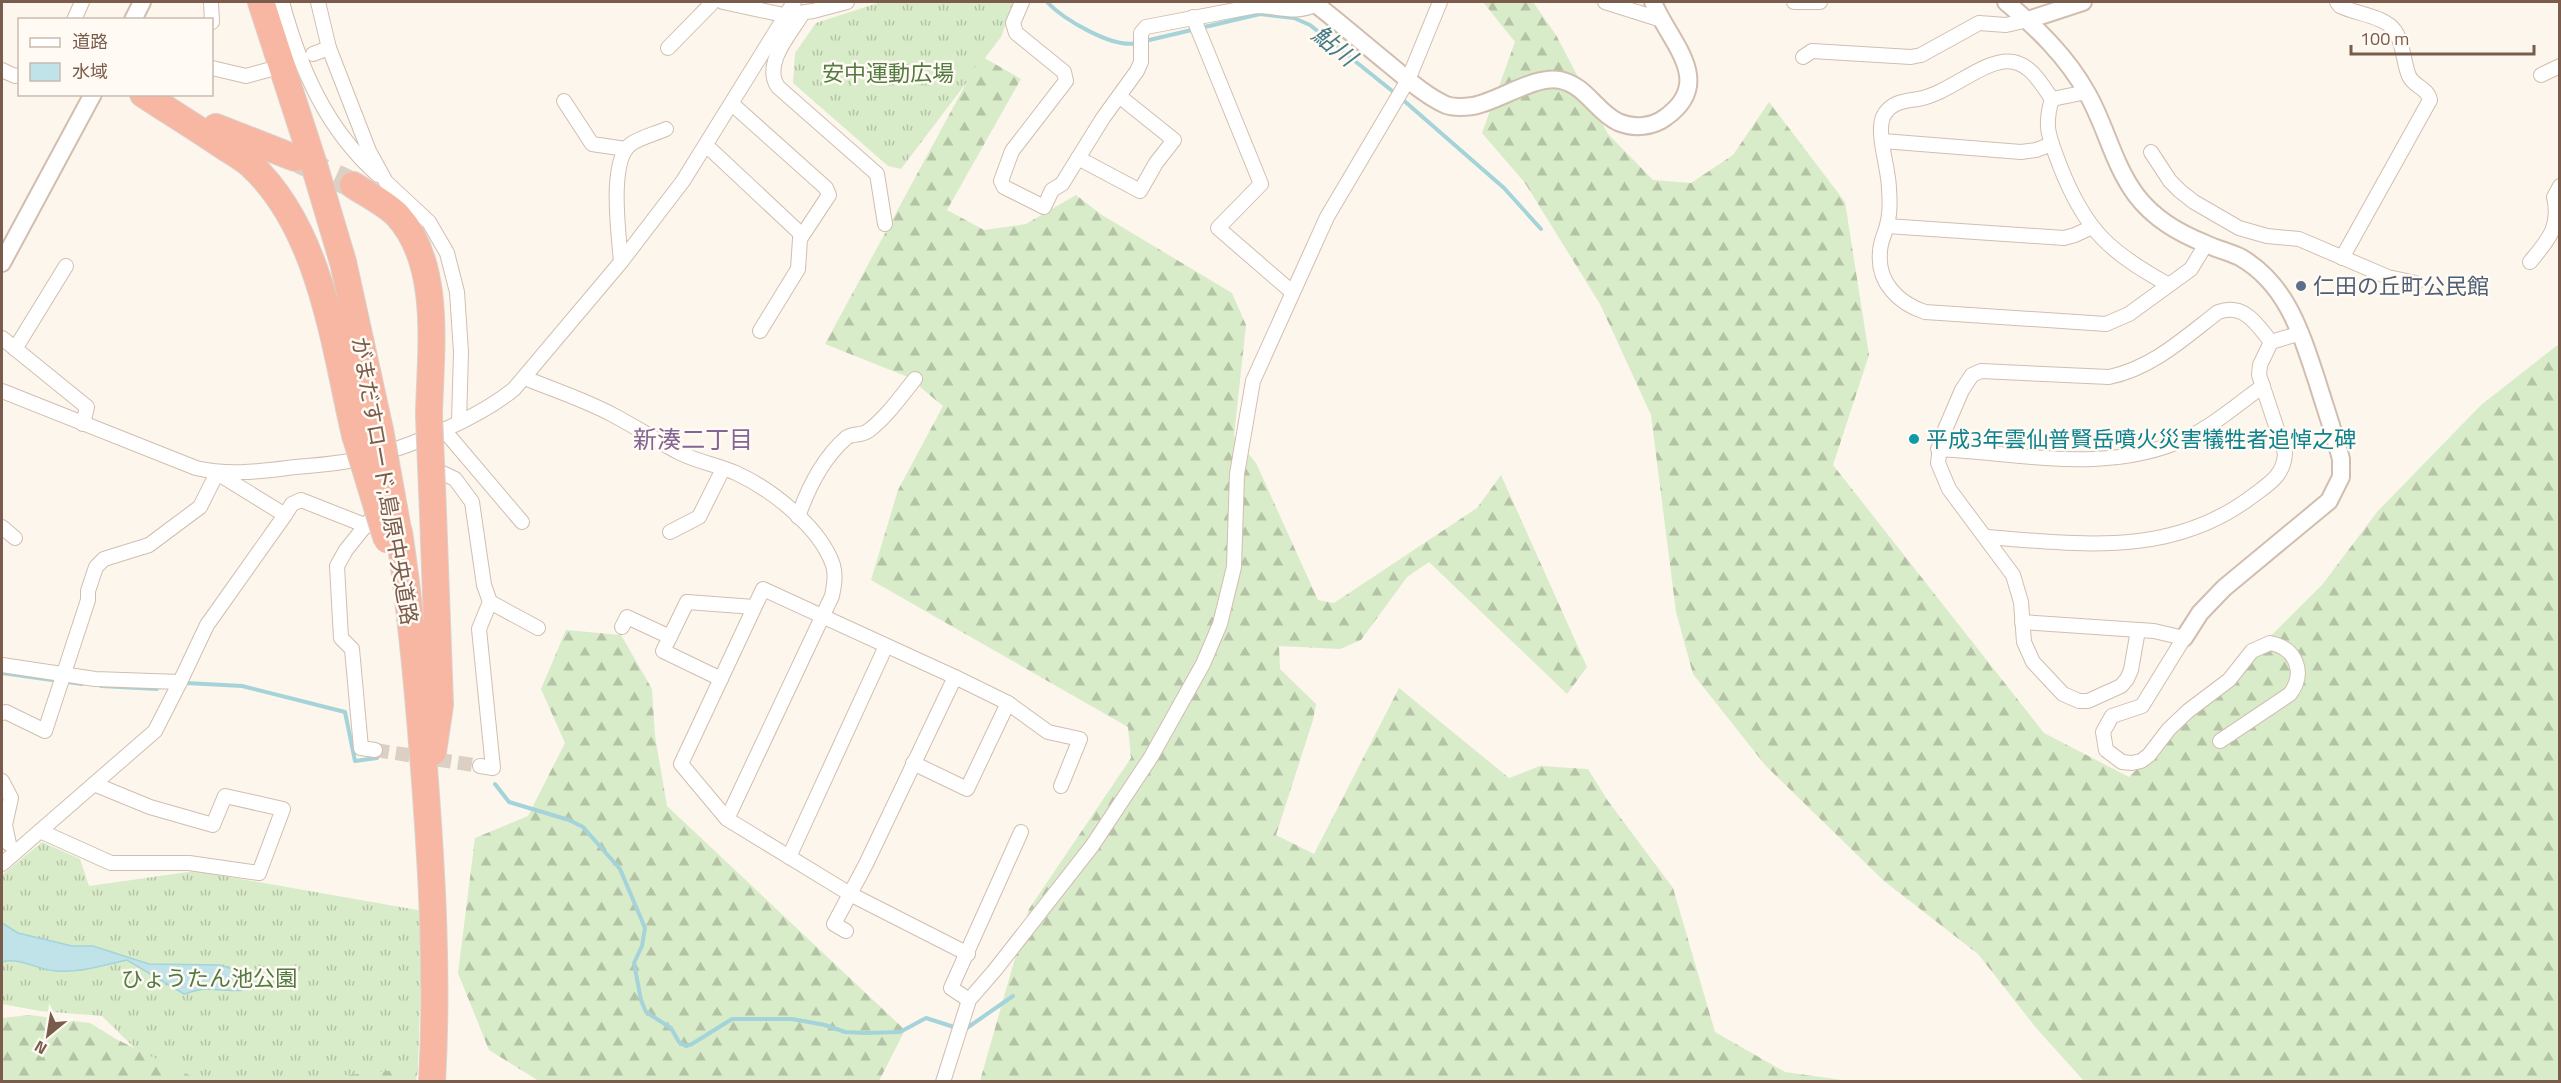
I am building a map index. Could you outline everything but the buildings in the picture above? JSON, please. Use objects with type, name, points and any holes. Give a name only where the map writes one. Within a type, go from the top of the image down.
[{"type":"highway","name":"がまだすロード;島原中央道路","points":[[261,2],[294,99],[342,262],[380,430],[384,533],[411,610],[436,950],[432,1082]]},
{"type":"highway","points":[[146,96],[249,164],[272,187],[289,211],[305,244],[320,290],[355,435],[384,533]]},
{"type":"highway","points":[[152,96],[217,128],[295,158]]},
{"type":"highway","points":[[354,185],[398,216],[420,248],[431,317],[436,422],[433,513],[440,705],[426,795]]},
{"type":"street","points":[[75,18],[82,2]]},
{"type":"street","points":[[134,18],[142,2]]},
{"type":"street","points":[[211,2],[212,18]]},
{"type":"street","points":[[282,2],[305,69],[322,109],[356,155],[429,222],[447,253],[457,292],[461,352],[459,422]]},
{"type":"street","points":[[318,2],[329,48],[369,152],[386,182]]},
{"type":"street","points":[[668,48],[713,2]]},
{"type":"street","points":[[723,2],[784,15]]},
{"type":"street","points":[[3,396],[196,468],[217,473],[272,470],[370,457],[412,442],[436,422],[459,422],[504,397],[525,378],[621,262],[684,181],[784,15],[799,7],[847,2]]},
{"type":"street","points":[[1022,2],[1013,28],[1016,33],[1064,72],[1066,81],[1012,151],[1001,178],[1002,184],[1044,207],[1052,190],[1062,183],[1140,67],[1141,39],[1146,27],[1196,24],[1257,4],[1298,11],[1314,3],[1405,85],[1448,105],[1466,107],[1543,81],[1558,80],[1584,91],[1603,112],[1618,122],[1636,126],[1653,124],[1676,109],[1689,85],[1687,66],[1653,2]]},
{"type":"street","points":[[943,1082],[969,1000],[1092,846],[1151,757],[1203,664],[1220,624],[1234,567],[1237,474],[1252,381],[1328,217],[1405,85],[1440,2]]},
{"type":"street","points":[[1605,2],[1662,20]]},
{"type":"street","points":[[1794,2],[1820,2]]},
{"type":"street","points":[[2006,2],[2028,20],[2067,62],[2087,92],[2114,159],[2137,196],[2162,221],[2206,244],[2237,256],[2266,277],[2288,306],[2301,333],[2342,459],[2338,486],[2323,507],[2218,594],[2200,613],[2146,701],[2136,709],[2112,716],[2103,732],[2106,750],[2122,762],[2141,761],[2149,756],[2181,717],[2229,680],[2252,651],[2270,643],[2288,650],[2294,657],[2299,671],[2295,687],[2290,694],[2220,741]]},
{"type":"street","points":[[1803,57],[1812,51],[1911,57],[1921,55],[1979,23],[2006,25],[2083,2]]},
{"type":"street","points":[[2337,2],[2340,6],[2379,20],[2395,31],[2409,76],[2418,87],[2427,92],[2430,100],[2342,258]]},
{"type":"street","points":[[799,7],[772,66],[772,78],[778,87],[877,174],[885,224]]},
{"type":"street","points":[[1196,24],[1260,184],[1218,228],[1292,292]]},
{"type":"street","points":[[313,54],[329,48]]},
{"type":"street","points":[[2052,99],[2029,69],[2013,62],[1996,62],[1939,93],[1894,104],[1884,116],[1881,123],[1889,188],[1887,226],[1879,254],[1884,278],[1899,300],[1925,312],[2098,325],[2114,322],[2129,314],[2169,285],[2196,264],[2206,244]]},
{"type":"street","points":[[2541,75],[2559,66]]},
{"type":"street","points":[[213,68],[246,76],[268,70]]},
{"type":"street","points":[[2,70],[18,74]]},
{"type":"street","points":[[2052,99],[2087,92]]},
{"type":"street","points":[[2,263],[92,96]]},
{"type":"street","points":[[1078,158],[1140,191],[1156,164],[1170,147],[1174,140],[1119,96]]},
{"type":"street","points":[[2052,99],[2047,117],[2052,144],[2070,190],[2092,227],[2124,260],[2169,285]]},
{"type":"street","points":[[564,101],[592,144],[626,149]]},
{"type":"street","points":[[732,104],[828,192],[828,199],[798,243],[798,269],[760,331]]},
{"type":"street","points":[[621,262],[617,210],[618,177],[626,149],[631,144],[666,129]]},
{"type":"street","points":[[1883,141],[2021,152],[2036,150],[2052,144]]},
{"type":"street","points":[[707,146],[802,235]]},
{"type":"street","points":[[2151,152],[2170,181],[2180,191],[2194,202],[2239,228],[2267,236],[2299,239],[2388,277],[2416,283]]},
{"type":"street","points":[[2530,262],[2556,226],[2558,210],[2554,197],[2559,186]]},
{"type":"street","points":[[1887,226],[2064,238],[2075,236],[2092,227]]},
{"type":"street","points":[[15,349],[66,266]]},
{"type":"street","points":[[2138,630],[2132,670],[2121,686],[2096,697],[2079,701],[2063,694],[2033,662],[2024,642],[2021,602],[2013,575],[1949,489],[1938,463],[1938,449],[1944,429],[1966,382],[1981,371],[2109,377],[2129,373],[2162,355],[2218,312],[2227,309],[2236,309],[2250,317],[2271,342]]},
{"type":"street","points":[[1986,537],[2082,544],[2118,544],[2173,534],[2226,513],[2273,480],[2283,468],[2285,453],[2263,386],[2260,365],[2271,342],[2301,333]]},
{"type":"street","points":[[2,338],[87,407],[83,424]]},
{"type":"street","points":[[525,378],[611,414],[687,456],[762,487],[817,536],[834,567],[835,582],[823,618],[727,819]]},
{"type":"street","points":[[798,517],[813,479],[838,447],[847,438],[868,431],[895,404],[915,379]]},
{"type":"street","points":[[1938,449],[2084,460],[2121,458],[2162,448],[2187,438],[2209,426],[2263,386]]},
{"type":"street","points":[[436,422],[522,522]]},
{"type":"street","points":[[412,442],[421,460],[437,472],[455,479],[472,502],[484,585],[490,602],[479,629],[493,768],[480,766]]},
{"type":"street","points":[[370,457],[380,487],[384,533]]},
{"type":"street","points":[[670,532],[699,517],[723,469]]},
{"type":"street","points":[[217,473],[285,515]]},
{"type":"street","points":[[2,713],[6,712],[45,731],[88,600],[88,591],[96,567],[104,559],[149,545],[200,507],[217,473]]},
{"type":"street","points":[[2,864],[155,731],[207,625],[292,504],[301,500],[384,533]]},
{"type":"street","points":[[2,527],[15,538]]},
{"type":"street","points":[[375,750],[361,748],[352,649],[340,638],[336,573],[341,557],[384,533]]},
{"type":"street","points":[[968,954],[850,894],[727,819],[681,764],[763,589],[1008,703],[1048,732],[1080,739],[1061,786]]},
{"type":"street","points":[[490,602],[538,628]]},
{"type":"street","points":[[721,679],[663,651],[687,602],[754,607]]},
{"type":"street","points":[[622,627],[627,617],[670,637]]},
{"type":"street","points":[[2022,622],[2166,632],[2184,638]]},
{"type":"street","points":[[789,857],[886,646]]},
{"type":"street","points":[[2,665],[130,682],[180,682]]},
{"type":"street","points":[[846,930],[834,924],[955,677]]},
{"type":"street","points":[[913,763],[964,795],[1008,703]]},
{"type":"street","points":[[2,781],[11,798],[5,825],[9,844]]},
{"type":"street","points":[[40,831],[111,863],[189,863],[259,873],[283,809],[225,796],[213,825],[150,807],[94,784]]},
{"type":"street","points":[[969,1000],[951,988],[1021,832]]},
{"type":"green space","name":"安中運動広場","points":[[881,2],[1014,2],[1001,37],[901,169],[888,166],[793,83],[795,53],[816,23]]},
{"type":"green space","points":[[1483,2],[1533,2],[1556,35],[1608,134],[1653,180],[1691,183],[1733,155],[1769,102],[1845,202],[1869,355],[1833,465],[2044,733],[2129,777],[2322,585],[2377,512],[2481,405],[2559,344],[2559,1081],[2084,1081],[2037,1029],[1978,954],[1884,881],[1766,766],[1693,674],[1676,612],[1651,415],[1600,304],[1525,183],[1482,133],[1515,42]]},
{"type":"green space","points":[[981,56],[1021,79],[947,210],[984,230],[1026,224],[1076,195],[1102,215],[1232,293],[1246,325],[1234,436],[1256,463],[1318,600],[1334,603],[1477,508],[1501,475],[1587,667],[1567,694],[1429,562],[1407,577],[1361,640],[1340,649],[1279,646],[1280,669],[1316,704],[1313,720],[1276,835],[1314,854],[1399,688],[1509,778],[1540,766],[1588,769],[1608,801],[1673,888],[1715,1032],[1785,1072],[1849,1081],[980,1081],[1029,909],[1131,758],[1128,727],[871,580],[898,490],[943,406],[908,377],[825,344]]},
{"type":"green space","points":[[566,630],[621,635],[652,689],[655,736],[667,806],[905,1030],[879,1081],[539,1081],[489,1050],[458,973],[475,838],[528,816],[565,743],[541,689]]},
{"type":"green space","name":"ひょうたん池公園","points":[[42,842],[80,859],[89,886],[195,871],[423,911],[418,1068],[405,1081],[168,1081],[102,1016],[40,1011],[2,1004],[2,875]]},
{"type":"green space","points":[[30,1015],[90,1023],[116,1039],[201,1081],[2,1081],[2,1018]]},
{"type":"green space","points":[[418,1068],[416,1081],[288,1081]]},
{"type":"water","points":[[2,923],[18,933],[72,946],[93,946],[149,964],[220,965],[264,979],[262,986],[248,990],[205,989],[184,994],[127,960],[74,971],[50,970],[16,961],[2,962]]},
{"type":"waterway","name":"鮎川","points":[[1047,2],[1076,24],[1102,37],[1115,42],[1137,43]]},
{"type":"waterway","name":"鮎川","points":[[1145,41],[1260,14],[1294,18],[1310,25],[1396,94]]},
{"type":"waterway","name":"鮎川","points":[[1402,99],[1504,188],[1541,229]]},
{"type":"waterway","points":[[2,673],[52,680]]},
{"type":"waterway","points":[[68,682],[82,684]]},
{"type":"waterway","points":[[186,683],[242,686],[345,712],[355,761],[377,758]]},
{"type":"waterway","points":[[101,686],[157,689]]},
{"type":"waterway","points":[[495,784],[509,802],[569,820],[583,827],[620,869],[645,928],[642,946],[634,963],[641,1000],[646,1012],[671,1028],[679,1042],[686,1046],[732,1019],[792,1019],[825,1025],[845,1032],[866,1033],[900,1032],[926,1018],[957,1028]]},
{"type":"waterway","points":[[964,1030],[1013,996]]},
{"type":"tunnel","points":[[300,161],[353,185]]},
{"type":"tunnel","points":[[375,750],[480,766]]},
{"type":"place","name":"仁田の丘町公民館","points":[[2301,286]]},
{"type":"place","name":"平成3年雲仙普賢岳噴火災害犠牲者追悼之碑","points":[[1914,439]]},
{"type":"district","name":"新湊二丁目","points":[[693,440]]}]
